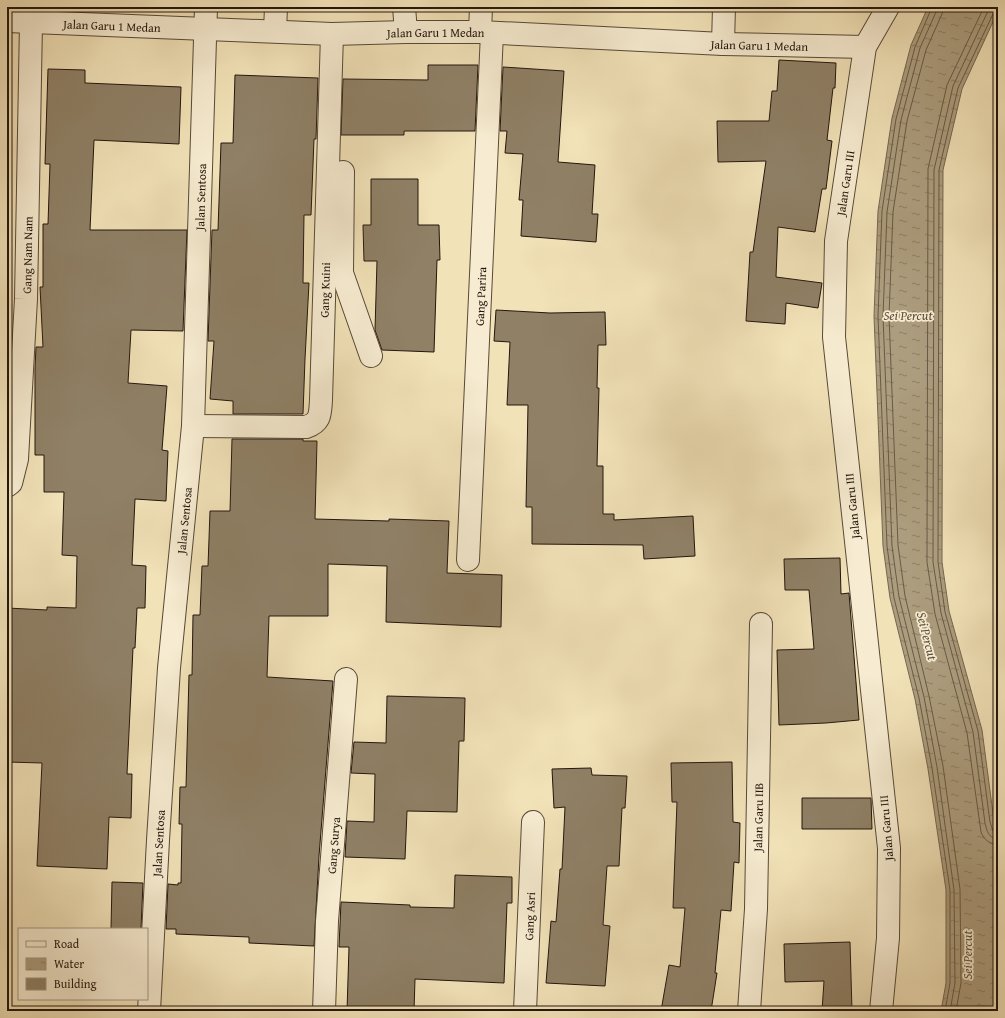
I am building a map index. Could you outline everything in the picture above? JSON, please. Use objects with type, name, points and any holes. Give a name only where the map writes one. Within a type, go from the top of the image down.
[{"type":"street","name":"Jalan Sentosa","points":[[149,1011],[169,668],[193,426],[206,7]]},
{"type":"street","points":[[276,7],[276,31]]},
{"type":"street","points":[[404,7],[406,32]]},
{"type":"street","name":"Gang Parira","points":[[468,560],[486,33],[481,7]]},
{"type":"street","points":[[723,44],[724,7]]},
{"type":"street","name":"Jalan Garu III","points":[[881,1011],[888,938],[889,848],[834,337],[836,241],[865,47],[888,7]]},
{"type":"street","name":"Jalan Garu 1 Medan","points":[[15,18],[205,30],[340,34],[406,32],[486,33],[723,44],[865,47]]},
{"type":"street","name":"Gang Nam Nam","points":[[7,486],[10,483],[17,459],[26,299],[15,18]]},
{"type":"street","points":[[340,34],[343,133],[342,273],[372,356]]},
{"type":"street","name":"Gang Kuini","points":[[193,426],[306,427],[313,425],[319,417],[340,34]]},
{"type":"street","name":"Jalan Garu IIB","points":[[749,1011],[756,909],[761,624]]},
{"type":"street","name":"Gang Surya","points":[[324,1011],[327,921],[346,679]]},
{"type":"street","name":"Gang Asri","points":[[525,1011],[533,822]]},
{"type":"water","name":"Sei Percut","points":[[928,7],[998,7],[998,11],[962,89],[943,170],[942,562],[949,611],[982,730],[994,821],[998,837],[998,1011],[941,1011],[946,983],[946,890],[928,769],[915,699],[890,598],[883,546],[874,316],[878,211],[892,118],[911,45]]},
{"type":"building","points":[[779,60],[836,63],[835,88],[833,88],[827,140],[832,141],[826,189],[822,189],[815,232],[778,227],[776,277],[822,283],[818,308],[786,303],[785,324],[746,321],[750,252],[753,252],[766,161],[718,162],[717,121],[769,121],[772,91],[777,91]]},
{"type":"building","points":[[428,65],[478,65],[475,131],[404,131],[404,135],[341,135],[343,79],[428,80]]},
{"type":"building","points":[[503,67],[564,71],[558,162],[595,165],[592,214],[598,214],[596,242],[521,236],[523,200],[519,200],[523,154],[505,153],[507,131],[500,131]]},
{"type":"building","points":[[48,69],[85,70],[85,83],[181,87],[179,144],[94,140],[90,230],[187,230],[183,331],[131,330],[128,383],[167,386],[162,450],[168,451],[166,501],[135,499],[132,565],[146,566],[145,608],[137,608],[135,648],[133,648],[127,774],[132,774],[131,818],[109,817],[107,869],[37,866],[42,763],[7,762],[7,608],[47,610],[47,607],[76,608],[77,556],[62,555],[64,492],[44,492],[44,455],[35,455],[36,347],[43,347],[40,287],[43,287],[43,224],[48,224],[50,164],[45,164]]},
{"type":"building","points":[[235,75],[318,78],[311,215],[304,215],[303,283],[309,283],[303,414],[233,414],[233,401],[210,399],[214,341],[208,341],[212,230],[218,230],[221,143],[233,143]]},
{"type":"building","points":[[371,179],[418,179],[418,225],[439,225],[440,260],[437,260],[434,352],[382,350],[375,330],[377,261],[364,261],[363,225],[371,225]]},
{"type":"building","points":[[496,310],[550,313],[605,312],[606,345],[598,345],[597,388],[599,388],[597,466],[603,466],[603,514],[614,514],[614,520],[693,516],[695,556],[644,559],[643,545],[532,544],[532,507],[526,507],[528,405],[507,405],[510,342],[494,341]]},
{"type":"building","points":[[232,439],[303,439],[303,441],[317,441],[315,519],[449,521],[447,573],[502,575],[501,627],[386,622],[387,566],[328,564],[328,616],[269,616],[267,677],[333,681],[319,856],[314,946],[249,943],[249,937],[176,934],[176,929],[166,929],[168,884],[178,885],[178,883],[181,883],[182,824],[179,824],[180,787],[186,787],[189,675],[192,675],[193,615],[200,615],[202,566],[208,566],[210,511],[230,511]]},
{"type":"building","points":[[840,558],[841,594],[849,593],[859,720],[779,725],[777,650],[814,649],[809,590],[785,590],[784,559]]},
{"type":"building","points":[[387,696],[465,698],[464,741],[459,741],[457,812],[407,811],[405,859],[345,857],[347,821],[374,822],[375,774],[351,773],[354,742],[386,743]]},
{"type":"building","points":[[732,762],[733,822],[740,823],[739,863],[734,862],[731,911],[721,910],[715,973],[717,973],[711,1011],[661,1011],[669,965],[680,967],[685,908],[673,908],[677,802],[672,802],[671,763]]},
{"type":"building","points":[[591,768],[592,775],[627,776],[625,808],[622,808],[619,866],[607,866],[603,925],[610,926],[605,986],[546,983],[551,921],[556,922],[560,869],[562,869],[565,807],[554,808],[552,769]]},
{"type":"building","points":[[802,798],[871,798],[872,829],[802,829]]},
{"type":"building","points":[[455,875],[512,877],[512,903],[507,903],[504,983],[415,979],[414,1011],[347,1011],[349,947],[339,947],[341,902],[410,905],[410,907],[454,908]]},
{"type":"building","points":[[112,882],[143,883],[141,928],[111,928]]},
{"type":"building","points":[[850,942],[852,1011],[822,1011],[824,981],[785,982],[784,944]]}]
